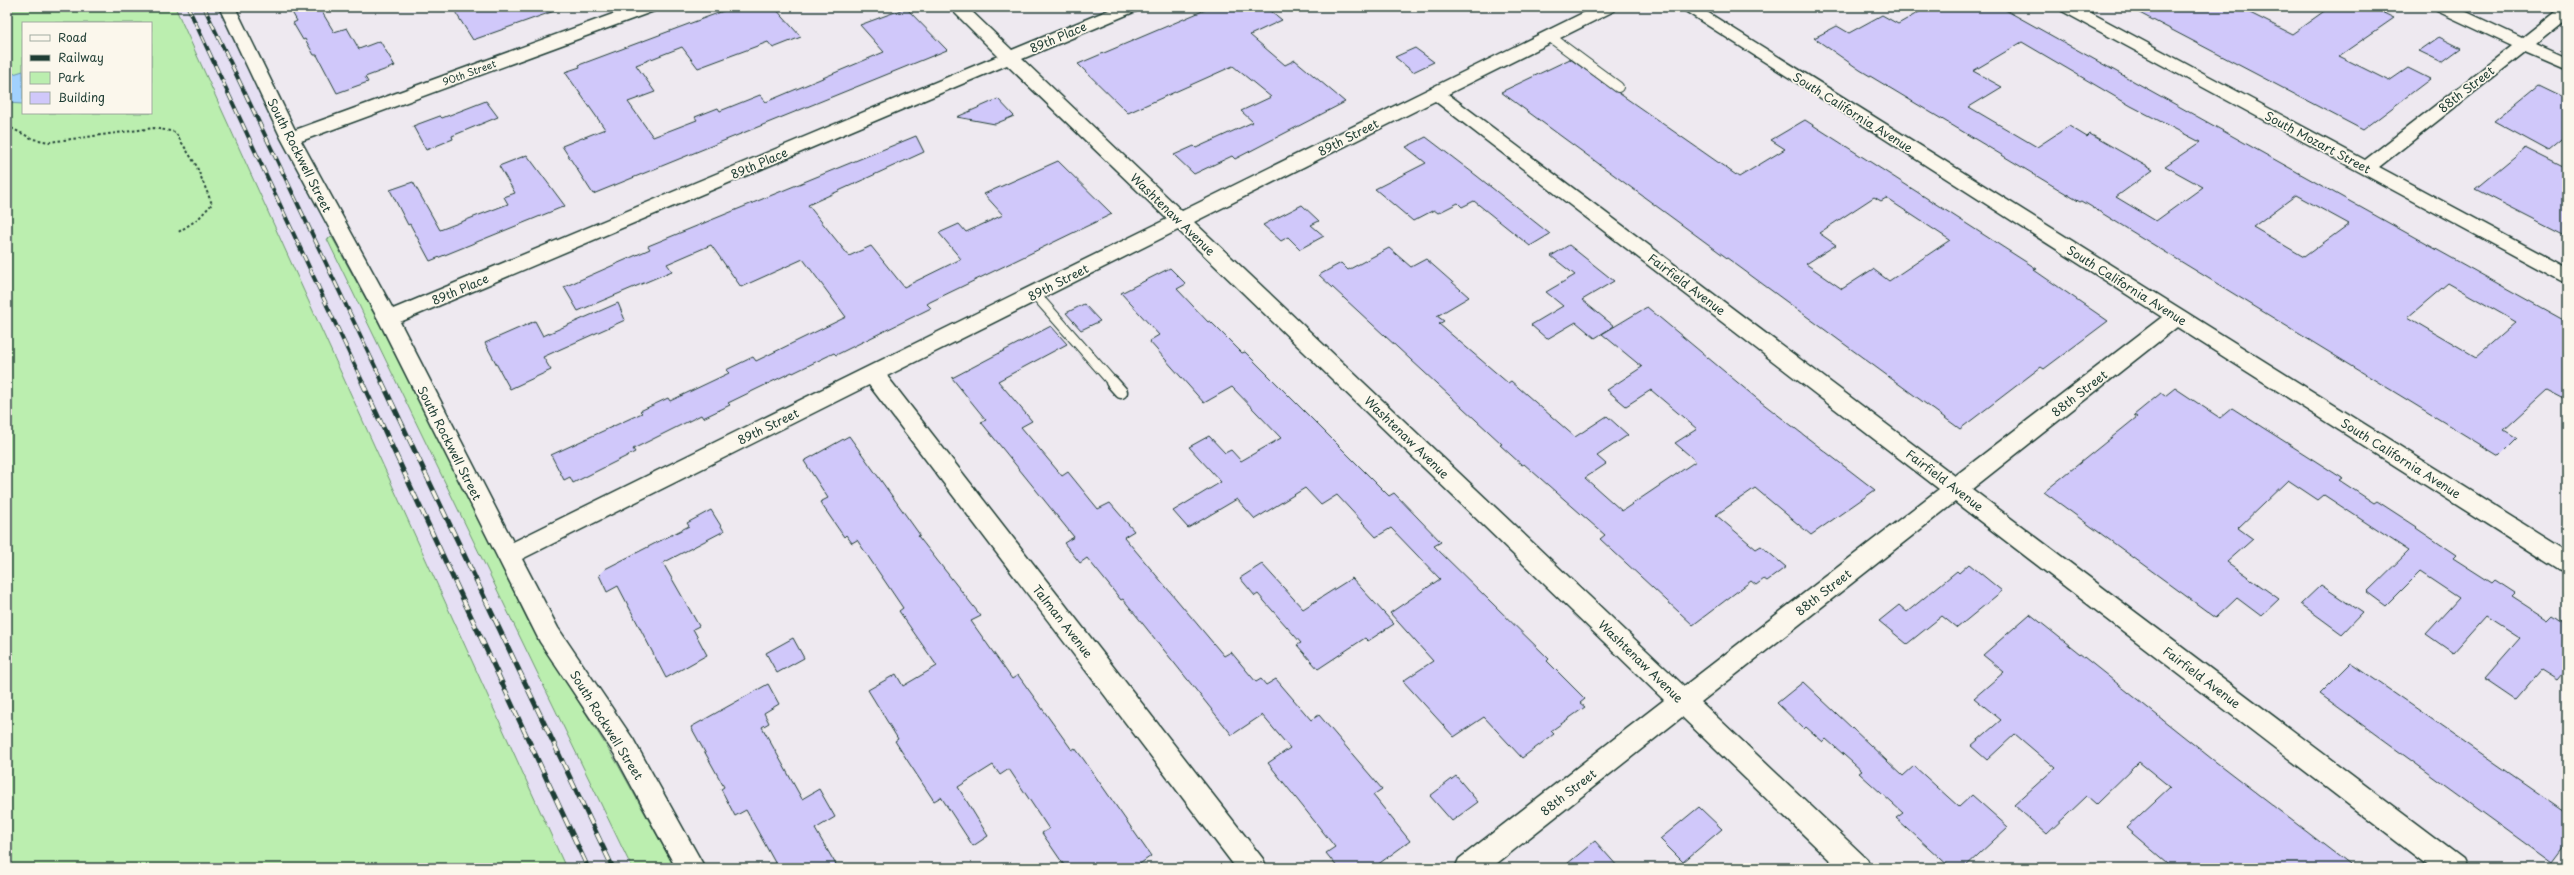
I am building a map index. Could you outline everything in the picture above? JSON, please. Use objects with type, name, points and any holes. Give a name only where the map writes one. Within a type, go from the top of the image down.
[{"type":"street","name":"South Rockwell Street","points":[[227,7],[290,138],[388,319],[507,556],[549,635],[624,747],[691,868]]},
{"type":"street","name":"90th Street","points":[[290,138],[648,7]]},
{"type":"street","name":"Washtenaw Avenue","points":[[957,7],[1857,868]]},
{"type":"street","name":"89th Place","points":[[388,319],[1130,7]]},
{"type":"street","name":"89th Street","points":[[507,556],[1608,7]]},
{"type":"street","name":"South California Avenue","points":[[1687,7],[2567,563]]},
{"type":"street","name":"South Mozart Street","points":[[2068,7],[2567,277]]},
{"type":"street","points":[[2443,7],[2567,65]]},
{"type":"street","name":"88th Street","points":[[2366,168],[2567,10]]},
{"type":"street","name":"Fairfield Avenue","points":[[1436,93],[2453,868]]},
{"type":"street","name":"88th Street","points":[[1469,868],[2177,316]]},
{"type":"street","name":"Talman Avenue","points":[[873,374],[1253,868]]},
{"type":"lane","points":[[1549,36],[1618,87]]},
{"type":"lane","points":[[1034,293],[1121,392]]},
{"type":"path","points":[[7,126],[33,139],[49,142],[154,128],[175,132],[196,165],[212,204],[198,219],[177,233]]},
{"type":"shaded area","points":[[175,7],[218,7],[275,130],[332,237],[327,239],[632,868],[566,868]]},
{"type":"green space","points":[[7,7],[175,7],[566,868],[7,868]]},
{"type":"green space","points":[[332,237],[408,376],[529,623],[617,763],[675,868],[632,868],[327,239]]},
{"type":"water","points":[[22,71],[22,104],[7,103],[7,76]]},
{"type":"building","points":[[289,7],[319,7],[334,32],[347,28],[359,49],[380,41],[395,66],[365,77],[368,82],[337,93],[317,55],[314,55],[305,39],[303,40],[293,23],[297,21]]},
{"type":"building","points":[[452,7],[556,7],[557,10],[473,40]]},
{"type":"building","points":[[734,7],[774,7],[801,37],[773,48],[768,42],[698,68],[682,47],[636,65],[655,92],[628,102],[653,137],[697,120],[695,117],[718,108],[720,111],[760,95],[766,102],[884,52],[860,25],[906,8],[947,50],[593,194],[562,146],[605,129],[565,72],[580,67],[579,65]]},
{"type":"building","points":[[1212,7],[1266,7],[1282,20],[1250,35],[1285,65],[1295,60],[1345,102],[1235,159],[1232,156],[1194,174],[1174,155],[1194,146],[1196,148],[1253,122],[1241,111],[1271,97],[1233,66],[1128,113],[1078,64]]},
{"type":"building","points":[[1928,7],[2000,7],[2567,322],[2567,400],[2548,390],[2504,430],[2517,438],[2499,456],[2082,201],[2080,202],[1860,70],[1814,38],[1837,26],[1849,33],[1882,15],[1898,24]],"holes":[[[2022,42],[2131,106],[2200,142],[2165,166],[2203,187],[2156,221],[2116,197],[2153,170],[2090,134],[2087,137],[2069,126],[2037,147],[1969,107],[2002,87],[1973,71]],[[2296,195],[2349,224],[2304,257],[2253,227]],[[2448,283],[2516,322],[2476,357],[2408,317]]]},
{"type":"building","points":[[2128,7],[2238,7],[2292,34],[2330,7],[2371,7],[2394,18],[2339,56],[2389,81],[2408,68],[2430,79],[2363,130]]},
{"type":"building","points":[[2439,37],[2461,48],[2442,62],[2419,51]]},
{"type":"building","points":[[1415,48],[1434,62],[1413,72],[1395,57]]},
{"type":"building","points":[[1570,59],[1739,177],[1785,149],[1771,140],[1805,120],[2037,269],[2034,270],[2108,321],[2044,369],[2041,367],[1960,429],[1501,92]],"holes":[[[1874,197],[1881,201],[1886,198],[1950,240],[1889,281],[1873,269],[1842,289],[1806,264],[1836,245],[1819,233]]]},
{"type":"building","points":[[2538,85],[2567,99],[2567,136],[2549,151],[2494,121]]},
{"type":"building","points":[[998,99],[1014,116],[995,124],[957,117]]},
{"type":"building","points":[[486,101],[498,117],[452,136],[453,139],[426,150],[413,126],[440,116],[442,118]]},
{"type":"building","points":[[916,136],[924,152],[808,205],[849,256],[871,246],[904,287],[961,259],[939,233],[959,224],[966,232],[1003,215],[984,194],[1058,161],[1112,214],[930,302],[927,304],[931,308],[836,355],[834,353],[793,373],[792,372],[728,403],[730,405],[703,418],[701,415],[633,449],[635,452],[573,483],[570,477],[564,480],[551,455],[642,413],[640,411],[668,398],[670,401],[729,373],[726,370],[753,357],[756,361],[846,317],[803,259],[741,287],[711,245],[667,264],[672,271],[578,311],[564,287],[650,249],[648,246]]},
{"type":"building","points":[[1426,137],[1550,234],[1530,246],[1474,201],[1462,207],[1458,203],[1438,213],[1434,210],[1413,221],[1375,189],[1426,163],[1406,147]]},
{"type":"building","points":[[2525,148],[2567,169],[2567,236],[2475,189]]},
{"type":"building","points":[[527,155],[565,206],[430,261],[410,224],[408,225],[390,190],[413,182],[440,230],[508,204],[504,197],[515,193],[499,166]]},
{"type":"building","points":[[1302,205],[1319,221],[1311,225],[1324,236],[1300,249],[1288,237],[1281,241],[1263,225]]},
{"type":"building","points":[[1569,245],[1614,281],[1582,300],[1614,326],[1595,338],[1576,322],[1547,339],[1531,325],[1563,306],[1546,292],[1575,275],[1551,256]]},
{"type":"building","points":[[1389,248],[1411,267],[1426,259],[1469,297],[1437,316],[1444,321],[1439,324],[1508,383],[1511,381],[1575,437],[1607,416],[1628,435],[1597,456],[1606,464],[1585,478],[1622,511],[1696,461],[1675,443],[1697,429],[1651,390],[1626,406],[1607,390],[1642,367],[1602,334],[1647,307],[1761,402],[1875,490],[1811,535],[1755,488],[1716,515],[1756,549],[1761,546],[1786,567],[1767,581],[1764,579],[1756,585],[1751,581],[1693,625],[1600,539],[1605,535],[1500,445],[1502,444],[1319,275],[1341,263],[1348,270]]},
{"type":"building","points":[[1170,268],[1186,284],[1177,289],[1208,322],[1210,321],[1242,353],[1245,352],[1389,496],[1394,493],[1441,542],[1434,546],[1549,659],[1547,661],[1585,699],[1580,703],[1585,707],[1551,731],[1554,734],[1522,758],[1484,717],[1454,737],[1403,681],[1433,661],[1390,613],[1440,579],[1391,528],[1376,537],[1337,495],[1321,505],[1305,488],[1255,519],[1237,499],[1188,528],[1173,511],[1221,482],[1189,447],[1209,436],[1225,453],[1231,450],[1241,461],[1281,438],[1232,387],[1204,403],[1149,341],[1159,335],[1121,293]]},
{"type":"building","points":[[618,303],[625,320],[543,357],[551,370],[510,389],[485,343],[535,321],[543,336]]},
{"type":"building","points":[[1084,304],[1100,321],[1081,330],[1066,313]]},
{"type":"building","points":[[1051,326],[1067,344],[998,381],[1032,421],[1021,427],[1062,476],[1068,472],[1098,509],[1110,503],[1134,531],[1124,537],[1224,656],[1231,652],[1256,682],[1261,679],[1266,685],[1276,679],[1311,720],[1319,715],[1382,789],[1373,795],[1410,841],[1373,868],[1338,868],[1326,853],[1335,847],[1268,763],[1290,748],[1262,715],[1232,735],[1123,599],[1121,600],[1087,558],[1080,563],[1064,543],[1074,537],[981,422],[986,420],[952,378]]},
{"type":"building","points":[[2175,388],[2220,418],[2232,408],[2342,478],[2339,480],[2374,503],[2377,501],[2417,527],[2416,528],[2456,555],[2453,558],[2492,583],[2495,580],[2515,593],[2512,596],[2549,620],[2554,615],[2567,624],[2567,668],[2557,680],[2541,670],[2515,700],[2484,679],[2520,638],[2486,616],[2453,653],[2426,634],[2459,598],[2420,572],[2386,606],[2367,592],[2409,551],[2324,495],[2318,500],[2288,480],[2238,528],[2253,539],[2227,562],[2279,599],[2261,616],[2237,598],[2216,618],[2044,492],[2137,417],[2134,415],[2161,393],[2165,396]]},
{"type":"building","points":[[849,436],[920,535],[918,536],[981,616],[971,621],[1012,679],[1018,675],[1072,750],[1075,748],[1084,760],[1151,856],[1134,868],[1066,868],[1042,833],[1049,829],[1009,769],[1000,775],[993,765],[958,787],[988,836],[973,846],[941,797],[934,801],[895,741],[898,739],[868,690],[896,674],[903,686],[937,666],[899,611],[903,608],[857,540],[852,543],[846,535],[844,537],[820,502],[828,498],[804,461]]},
{"type":"building","points":[[711,510],[724,531],[663,563],[699,626],[693,629],[707,655],[666,678],[618,586],[607,592],[599,575],[605,569],[689,526],[687,523]]},
{"type":"building","points":[[1262,564],[1303,609],[1352,578],[1394,624],[1368,641],[1365,638],[1318,669],[1297,645],[1301,643],[1258,594],[1255,596],[1240,578]]},
{"type":"building","points":[[1969,564],[2002,591],[1957,628],[1942,616],[1907,644],[1879,621],[1899,605],[1907,612],[1957,571],[1959,573]]},
{"type":"building","points":[[2321,585],[2362,613],[2342,634],[2301,604]]},
{"type":"building","points":[[2030,614],[2212,759],[2354,868],[2173,868],[2126,828],[2170,787],[2139,762],[2096,804],[2087,796],[2047,834],[2014,805],[2055,768],[2015,734],[1987,760],[1971,746],[2001,720],[1974,698],[2004,672],[1983,655]]},
{"type":"building","points":[[793,638],[804,658],[777,673],[766,653]]},
{"type":"building","points":[[2351,663],[2567,813],[2567,843],[2552,863],[2320,694]]},
{"type":"building","points":[[1803,682],[1903,776],[1914,766],[1959,807],[1972,795],[2008,827],[1964,868],[1951,868],[1896,818],[1903,813],[1859,773],[1862,771],[1826,739],[1823,742],[1806,727],[1804,729],[1777,703]]},
{"type":"building","points":[[768,684],[779,704],[764,713],[769,723],[762,727],[802,799],[819,789],[835,817],[815,829],[838,868],[778,868],[746,810],[735,816],[721,789],[724,787],[691,727]]},
{"type":"building","points":[[1456,776],[1478,802],[1452,821],[1430,796]]},
{"type":"building","points":[[1699,807],[1722,829],[1683,862],[1660,839]]},
{"type":"building","points":[[1595,841],[1619,868],[1562,868]]},
{"type":"railway","points":[[188,7],[363,383]]},
{"type":"railway","points":[[204,7],[383,383]]},
{"type":"railway","points":[[362,382],[588,868]]},
{"type":"railway","points":[[382,382],[613,868]]}]
